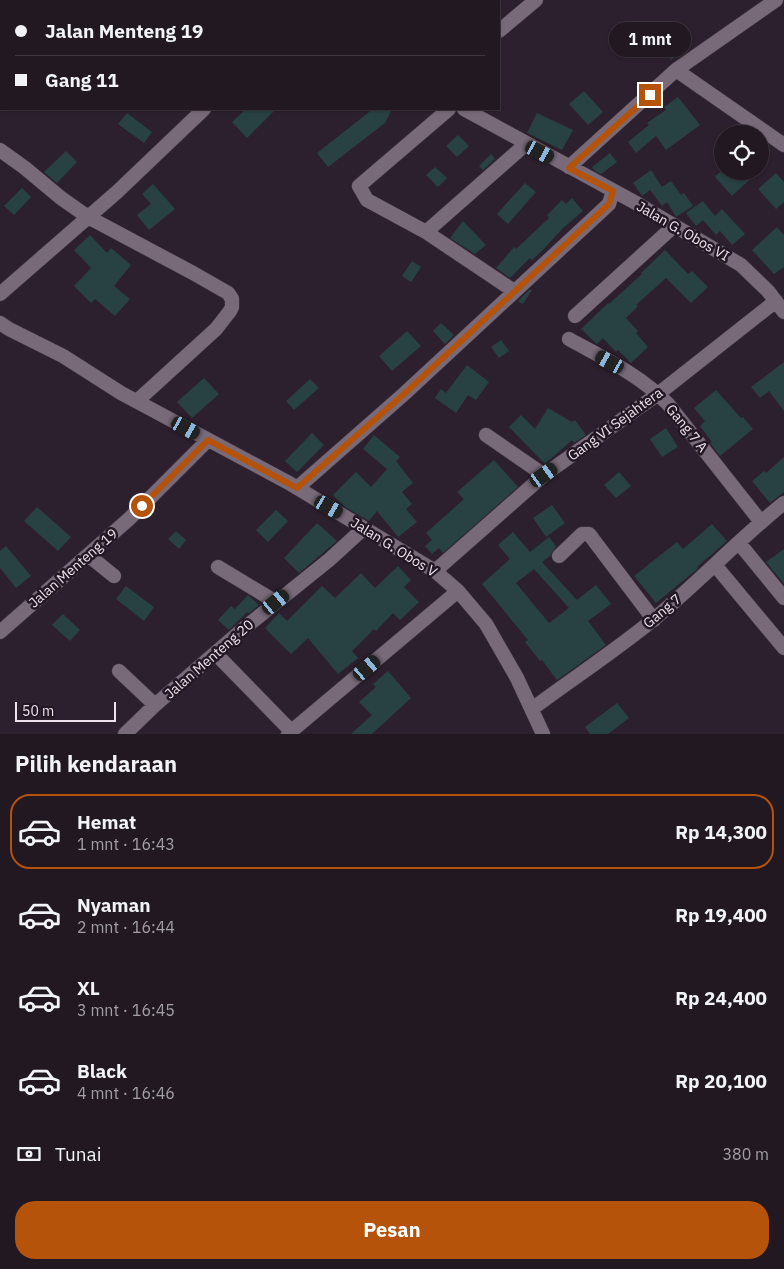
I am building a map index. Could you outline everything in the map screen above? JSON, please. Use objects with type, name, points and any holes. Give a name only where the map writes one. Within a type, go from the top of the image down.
[{"type":"street","points":[[500,30],[536,0]]},
{"type":"street","points":[[569,168],[676,70],[776,0]]},
{"type":"street","points":[[676,70],[784,145]]},
{"type":"street","points":[[0,294],[48,250],[88,217],[203,110]]},
{"type":"street","points":[[448,110],[359,186],[367,200],[426,232],[514,291]]},
{"type":"street","name":"Jalan G. Obos VI","points":[[466,110],[613,191],[741,265],[780,306]]},
{"type":"street","points":[[426,232],[526,144]]},
{"type":"street","points":[[0,150],[88,217],[193,272],[228,293],[232,299],[230,311],[216,329],[138,401]]},
{"type":"street","points":[[297,488],[404,394],[609,204],[613,191]]},
{"type":"street","points":[[575,316],[674,226]]},
{"type":"street","name":"Gang VI Sejahtera","points":[[435,571],[544,475],[780,306]]},
{"type":"street","name":"Jalan G. Obos V","points":[[0,323],[9,330],[63,356],[121,393],[297,488],[435,571],[458,591],[478,613],[498,644],[543,734]]},
{"type":"street","name":"Gang 7 A","points":[[569,340],[634,375],[658,394],[668,404],[761,522]]},
{"type":"street","points":[[486,436],[544,475]]},
{"type":"street","name":"Jalan Menteng 19","points":[[1,630],[129,519],[208,440]]},
{"type":"street","name":"Gang 7","points":[[532,709],[654,620],[784,503]]},
{"type":"street","name":"Jalan Menteng 20","points":[[125,734],[155,705],[276,602],[329,560],[364,528]]},
{"type":"street","points":[[559,556],[580,536],[590,534],[654,620]]},
{"type":"street","points":[[739,543],[784,598]]},
{"type":"street","points":[[88,555],[114,576]]},
{"type":"street","points":[[715,566],[784,648]]},
{"type":"street","points":[[218,567],[276,602]]},
{"type":"street","points":[[216,654],[290,733],[458,591]]},
{"type":"street","points":[[119,671],[155,705]]},
{"type":"building","points":[[668,30],[683,50],[671,60],[655,40]]},
{"type":"building","points":[[584,91],[603,112],[588,125],[569,104]]},
{"type":"building","points":[[678,97],[700,125],[666,150],[656,136],[636,153],[628,142],[649,125],[647,123],[666,110],[664,107]]},
{"type":"building","points":[[245,110],[275,110],[247,138],[232,122]]},
{"type":"building","points":[[372,110],[392,110],[385,123],[328,167],[317,153]]},
{"type":"building","points":[[127,113],[152,132],[144,143],[118,124]]},
{"type":"building","points":[[537,113],[573,130],[562,150],[527,133]]},
{"type":"building","points":[[458,135],[469,146],[457,157],[446,146]]},
{"type":"building","points":[[66,151],[77,162],[57,183],[44,172]]},
{"type":"building","points":[[610,153],[617,162],[601,174],[595,171],[592,167]]},
{"type":"building","points":[[491,154],[495,159],[483,170],[479,166]]},
{"type":"building","points":[[435,167],[447,178],[438,187],[426,175]]},
{"type":"building","points":[[651,170],[662,187],[671,181],[681,195],[684,193],[693,206],[676,217],[667,202],[662,206],[650,190],[642,196],[633,183]]},
{"type":"building","points":[[776,173],[784,182],[784,202],[776,209],[758,189]]},
{"type":"building","points":[[718,180],[749,180],[732,196]]},
{"type":"building","points":[[525,183],[536,192],[508,224],[497,214]]},
{"type":"building","points":[[153,184],[175,209],[149,230],[137,215],[151,204],[142,194]]},
{"type":"building","points":[[22,188],[31,197],[14,215],[4,206]]},
{"type":"building","points":[[572,198],[583,211],[562,229],[543,250],[532,260],[530,258],[510,278],[496,268],[514,247],[516,249],[549,218],[547,215],[562,200],[566,204]]},
{"type":"building","points":[[703,201],[715,216],[722,209],[745,234],[732,245],[720,231],[716,235],[703,220],[696,226],[686,213]]},
{"type":"building","points":[[463,221],[486,245],[475,254],[450,238]]},
{"type":"building","points":[[777,227],[784,235],[784,267],[774,274],[752,250]]},
{"type":"building","points":[[90,235],[107,253],[111,248],[131,265],[114,286],[130,299],[115,316],[95,299],[91,303],[74,286],[91,268],[74,250]]},
{"type":"building","points":[[665,250],[688,274],[692,271],[708,287],[691,303],[666,278],[636,305],[638,306],[626,318],[638,331],[636,333],[648,347],[631,363],[618,350],[616,352],[603,338],[597,344],[581,329],[642,274]]},
{"type":"building","points":[[412,261],[421,267],[411,282],[402,276]]},
{"type":"building","points":[[530,289],[532,290],[523,304],[518,301]]},
{"type":"building","points":[[441,323],[454,335],[445,344],[433,331]]},
{"type":"building","points":[[407,331],[421,346],[392,371],[379,356]]},
{"type":"building","points":[[501,340],[509,351],[499,358],[491,347]]},
{"type":"building","points":[[784,362],[784,411],[769,391],[760,398],[751,387]]},
{"type":"building","points":[[467,365],[489,382],[476,400],[468,395],[456,413],[435,398],[441,389],[446,393]]},
{"type":"building","points":[[204,378],[219,394],[192,418],[177,402]]},
{"type":"building","points":[[310,379],[319,388],[294,410],[286,401]]},
{"type":"building","points":[[716,390],[753,429],[720,456],[700,426],[705,421],[694,408]]},
{"type":"building","points":[[548,408],[572,422],[575,420],[586,435],[574,443],[572,440],[545,464],[509,427],[521,415],[535,429]]},
{"type":"building","points":[[666,428],[678,447],[662,457],[650,439]]},
{"type":"building","points":[[312,433],[324,445],[297,472],[285,461]]},
{"type":"building","points":[[374,435],[400,457],[396,461],[413,483],[402,492],[412,504],[406,509],[417,522],[398,537],[377,511],[369,521],[345,507],[333,495],[356,472],[371,487],[387,469],[363,449]]},
{"type":"building","points":[[784,457],[784,492],[770,503],[752,481],[764,471],[766,473]]},
{"type":"building","points":[[494,460],[518,487],[443,553],[439,548],[432,554],[425,546],[432,540],[426,533],[464,499],[457,492]]},
{"type":"building","points":[[619,472],[631,486],[616,498],[604,485]]},
{"type":"building","points":[[552,505],[565,523],[546,537],[533,518]]},
{"type":"building","points":[[37,507],[71,537],[58,551],[24,521]]},
{"type":"building","points":[[276,510],[288,521],[268,542],[256,530]]},
{"type":"building","points":[[317,523],[337,541],[299,573],[284,558]]},
{"type":"building","points":[[712,524],[727,541],[656,603],[634,576],[677,542],[683,549]]},
{"type":"building","points":[[176,531],[186,540],[179,549],[168,539]]},
{"type":"building","points":[[513,532],[530,552],[549,537],[556,546],[550,556],[542,562],[577,600],[596,585],[611,604],[588,621],[606,645],[557,680],[525,642],[528,640],[482,584],[510,559],[498,545]],"holes":[[[534,569],[569,608],[549,623],[516,583]]]},
{"type":"building","points":[[6,546],[31,576],[16,588],[0,568],[0,551]]},
{"type":"building","points":[[784,549],[784,584],[766,562]]},
{"type":"building","points":[[398,566],[411,580],[404,587],[419,602],[400,620],[393,613],[376,631],[374,629],[352,651],[358,658],[338,674],[308,638],[291,654],[265,628],[279,613],[287,621],[322,586],[335,598],[361,573],[375,588]]},
{"type":"building","points":[[126,586],[154,607],[144,621],[116,599]]},
{"type":"building","points":[[248,595],[259,605],[249,613],[247,612],[229,630],[218,620],[231,606],[235,609]]},
{"type":"building","points":[[63,614],[80,630],[70,641],[52,625]]},
{"type":"building","points":[[388,671],[411,698],[372,734],[351,734],[372,715],[359,702],[376,687],[373,684]]},
{"type":"building","points":[[617,703],[629,718],[608,734],[590,734],[585,727]]},
{"type":"route","points":[[142,506],[208,440],[297,488],[404,394],[609,204],[613,191],[569,168],[650,95]]}]
